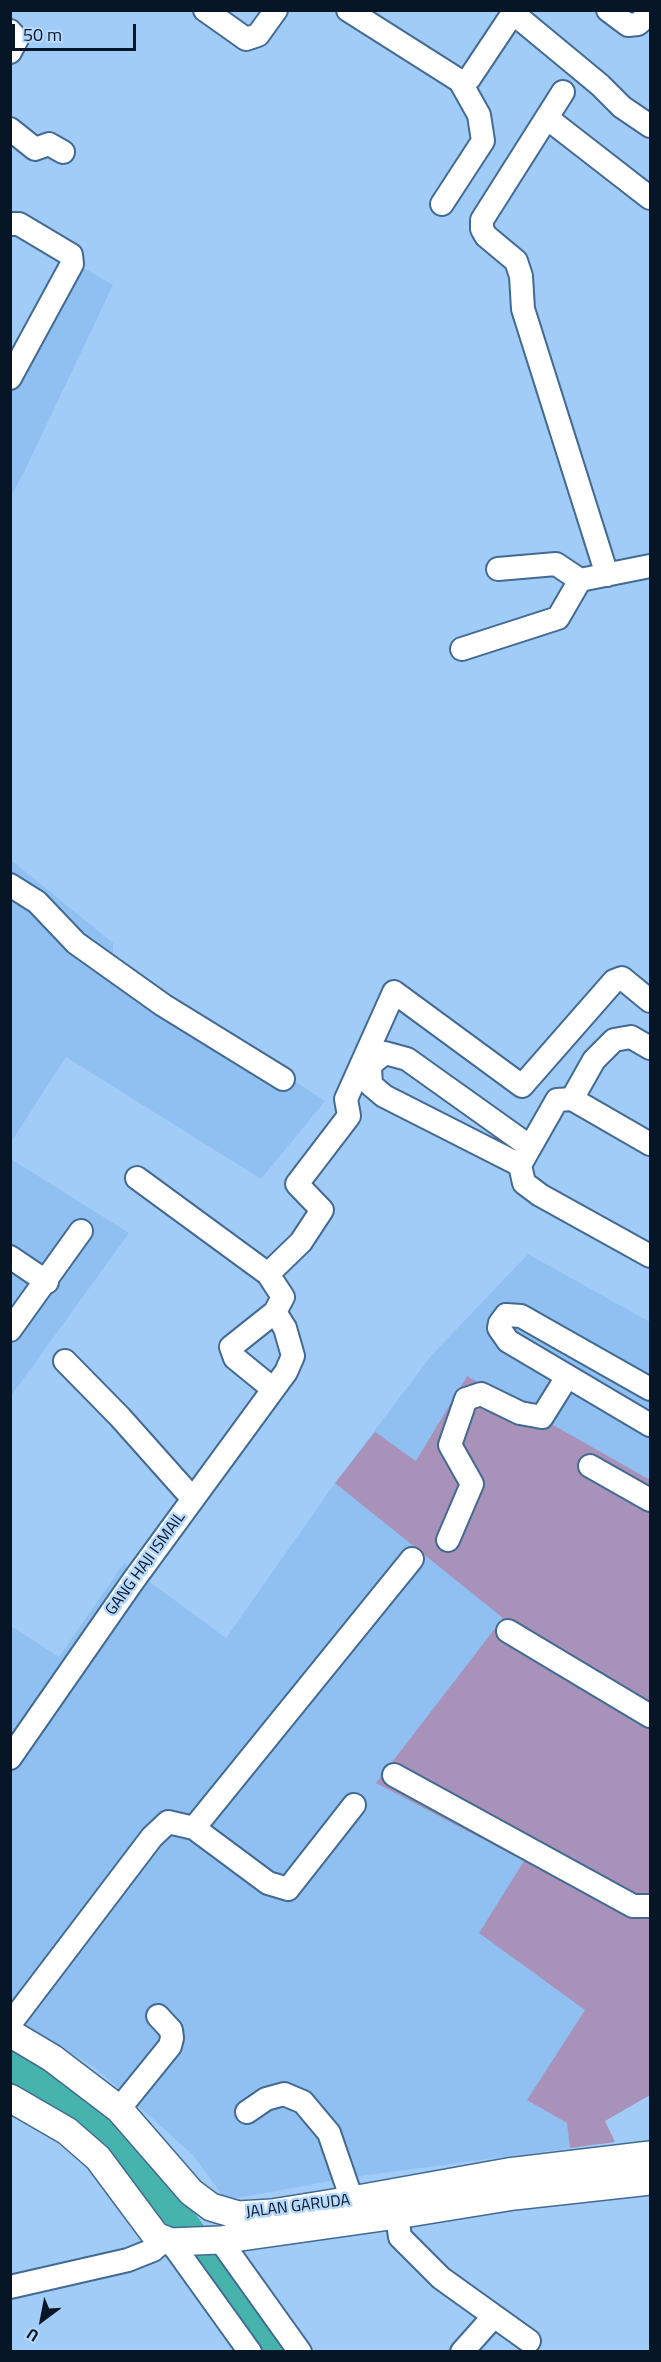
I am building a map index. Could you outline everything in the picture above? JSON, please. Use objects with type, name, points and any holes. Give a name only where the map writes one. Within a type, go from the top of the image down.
[{"type":"main road","name":"JALAN GARUDA","points":[[10,2033],[52,2058],[119,2109],[191,2192],[211,2207],[238,2215],[272,2213],[508,2172],[651,2155]]},
{"type":"main road","points":[[10,2098],[67,2131],[98,2158],[156,2236],[171,2242]]},
{"type":"main road","name":"JALAN GARUDA","points":[[171,2242],[216,2241],[514,2196],[650,2181]]},
{"type":"street","points":[[205,10],[246,39],[258,35],[276,10]]},
{"type":"street","points":[[348,10],[460,81],[479,115],[483,141],[442,204]]},
{"type":"street","points":[[608,10],[628,25],[638,24],[651,13]]},
{"type":"street","points":[[460,81],[469,79],[513,13],[600,85],[622,107],[651,126]]},
{"type":"street","points":[[10,31],[17,39],[10,52]]},
{"type":"street","points":[[563,92],[482,220],[482,229],[486,236],[516,261],[521,276],[522,309],[607,575]]},
{"type":"street","points":[[547,118],[651,198]]},
{"type":"street","points":[[10,129],[35,149],[49,144],[63,152]]},
{"type":"street","points":[[10,224],[19,224],[70,255],[72,264],[10,378]]},
{"type":"street","points":[[498,569],[556,564],[580,580],[651,566]]},
{"type":"street","points":[[462,649],[558,618],[580,580]]},
{"type":"street","points":[[10,885],[37,903],[76,943],[163,1005],[283,1079]]},
{"type":"street","points":[[268,1274],[301,1242],[322,1210],[297,1184],[350,1116],[346,1099],[394,992],[522,1086],[614,981],[622,978],[651,1001]]},
{"type":"street","points":[[572,1099],[594,1060],[614,1040],[631,1037],[651,1048]]},
{"type":"street","points":[[385,1053],[407,1059],[525,1156],[384,1096],[371,1085],[372,1063],[385,1053]]},
{"type":"street","points":[[651,1144],[572,1099],[557,1100],[525,1156],[524,1183],[540,1195],[651,1256]]},
{"type":"street","points":[[138,1178],[268,1274],[283,1297],[275,1312],[231,1347],[235,1358],[279,1380],[293,1356],[285,1328],[275,1312]]},
{"type":"street","points":[[10,1330],[47,1282],[81,1231]]},
{"type":"street","points":[[10,1257],[47,1282]]},
{"type":"street","points":[[651,1389],[521,1316],[506,1315],[499,1328],[508,1341],[651,1425]]},
{"type":"street","points":[[65,1361],[120,1417],[193,1499]]},
{"type":"street","points":[[448,1540],[472,1484],[450,1445],[466,1399],[481,1394],[520,1413],[542,1417],[567,1377]]},
{"type":"street","name":"GANG HAJI ISMAIL","points":[[10,1758],[279,1380]]},
{"type":"street","points":[[590,1466],[651,1500]]},
{"type":"street","points":[[194,1828],[412,1559]]},
{"type":"street","points":[[508,1631],[651,1716]]},
{"type":"street","points":[[394,1775],[633,1906],[651,1905]]},
{"type":"street","points":[[10,2024],[152,1837],[168,1822],[194,1828],[268,1883],[288,1889],[354,1805]]},
{"type":"street","points":[[119,2109],[170,2046],[171,2030],[158,2016]]},
{"type":"street","points":[[247,2112],[266,2098],[284,2094],[303,2102],[329,2133],[352,2200]]},
{"type":"street","points":[[397,2215],[400,2237],[441,2278],[529,2341]]},
{"type":"street","points":[[216,2241],[300,2352]]},
{"type":"street","points":[[10,2287],[112,2265],[142,2256],[171,2242],[250,2352]]},
{"type":"street","points":[[462,2352],[494,2316]]},
{"type":"shaded area","points":[[68,259],[113,285],[11,496],[11,371]]},
{"type":"shaded area","points":[[11,860],[113,943],[113,961],[325,1101],[261,1179],[66,1057],[11,1142]]},
{"type":"shaded area","points":[[11,1159],[129,1233],[11,1396]]},
{"type":"shaded area","points":[[528,1254],[650,1322],[650,2095],[605,2121],[615,2142],[353,2177],[226,2200],[192,2154],[96,2068],[11,2019],[10,1625],[59,1657],[124,1563],[226,1638],[335,1483],[431,1356]]},
{"type":"shaded area","points":[[467,1376],[650,1480],[650,2095],[605,2121],[615,2142],[570,2148],[567,2123],[527,2100],[585,2010],[479,1933],[524,1861],[376,1783],[503,1618],[335,1483],[375,1432],[416,1461]]},
{"type":"waterway","points":[[10,2066],[84,2108],[127,2149],[177,2214],[275,2352]]}]
